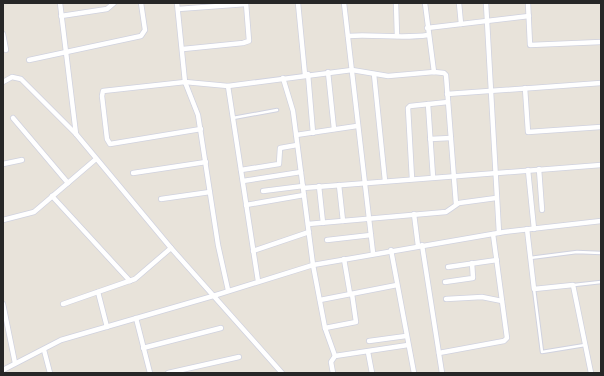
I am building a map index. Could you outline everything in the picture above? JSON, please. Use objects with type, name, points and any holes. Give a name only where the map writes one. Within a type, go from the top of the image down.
[{"type":"street","points":[[60,3],[76,134]]},
{"type":"street","points":[[62,16],[108,8],[114,3]]},
{"type":"street","points":[[29,60],[142,36],[145,30],[141,3]]},
{"type":"street","points":[[177,3],[186,82],[198,115],[218,246],[228,290]]},
{"type":"street","points":[[298,3],[313,133]]},
{"type":"street","points":[[344,3],[357,126],[373,253]]},
{"type":"street","points":[[396,3],[397,36]]},
{"type":"street","points":[[425,3],[427,28],[434,72]]},
{"type":"street","points":[[459,3],[461,24]]},
{"type":"street","points":[[486,3],[494,172],[499,233]]},
{"type":"street","points":[[528,3],[530,45],[601,42]]},
{"type":"street","points":[[178,9],[246,4],[249,41],[243,43],[183,49]]},
{"type":"street","points":[[427,28],[529,16]]},
{"type":"street","points":[[3,34],[6,50]]},
{"type":"street","points":[[348,36],[371,34],[413,37],[428,35]]},
{"type":"street","points":[[201,130],[114,145],[110,144],[107,139],[102,96],[103,91],[186,82],[228,86],[352,70],[395,76],[434,72],[445,74],[456,204]]},
{"type":"street","points":[[328,72],[334,129]]},
{"type":"street","points":[[374,74],[385,181]]},
{"type":"street","points":[[3,82],[12,77],[21,79],[76,134],[171,248],[282,373]]},
{"type":"street","points":[[283,78],[291,102],[313,265],[325,328],[335,356]]},
{"type":"street","points":[[447,94],[601,83]]},
{"type":"street","points":[[228,86],[258,281]]},
{"type":"street","points":[[525,88],[528,132],[601,127]]},
{"type":"street","points":[[412,179],[408,108],[410,106],[448,102]]},
{"type":"street","points":[[428,104],[432,177]]},
{"type":"street","points":[[13,118],[68,183]]},
{"type":"street","points":[[296,135],[357,126]]},
{"type":"street","points":[[430,139],[451,138]]},
{"type":"street","points":[[241,170],[279,164],[280,148],[297,145]]},
{"type":"street","points":[[3,220],[31,214],[96,159]]},
{"type":"street","points":[[3,164],[22,160]]},
{"type":"street","points":[[133,173],[206,162]]},
{"type":"street","points":[[263,192],[303,187],[453,175],[601,165]]},
{"type":"street","points":[[539,169],[542,210]]},
{"type":"street","points":[[528,170],[534,229]]},
{"type":"street","points":[[242,181],[301,172]]},
{"type":"street","points":[[339,185],[342,221]]},
{"type":"street","points":[[319,186],[323,223]]},
{"type":"street","points":[[161,199],[210,192]]},
{"type":"street","points":[[246,204],[304,195]]},
{"type":"street","points":[[52,196],[130,281]]},
{"type":"street","points":[[308,224],[448,212],[456,204],[496,198]]},
{"type":"street","points":[[414,214],[442,373]]},
{"type":"street","points":[[3,370],[61,340],[313,265],[373,253],[499,233],[601,221]]},
{"type":"street","points":[[527,229],[534,289],[573,285],[591,373]]},
{"type":"street","points":[[253,252],[294,236],[309,232]]},
{"type":"street","points":[[328,240],[370,234]]},
{"type":"street","points":[[439,352],[506,340],[493,234]]},
{"type":"street","points":[[63,304],[130,281],[140,276],[171,248]]},
{"type":"street","points":[[391,250],[414,373]]},
{"type":"street","points":[[325,328],[356,322],[344,259]]},
{"type":"street","points":[[448,266],[497,260]]},
{"type":"street","points":[[445,282],[473,278],[472,263]]},
{"type":"street","points":[[320,300],[397,285]]},
{"type":"street","points":[[98,292],[107,327]]},
{"type":"street","points":[[446,299],[482,297],[502,301]]},
{"type":"street","points":[[3,304],[15,363]]},
{"type":"street","points":[[136,318],[150,373]]},
{"type":"street","points":[[143,348],[221,328]]},
{"type":"street","points":[[369,341],[406,336]]},
{"type":"street","points":[[333,373],[331,362],[335,356],[408,345]]},
{"type":"street","points":[[44,350],[50,373]]},
{"type":"street","points":[[368,352],[372,373]]},
{"type":"street","points":[[168,373],[239,357]]},
{"type":"lane","points":[[233,118],[277,110]]},
{"type":"lane","points":[[530,258],[577,252],[601,253]]},
{"type":"lane","points":[[573,285],[601,282]]},
{"type":"lane","points":[[534,289],[542,352],[585,345]]}]
